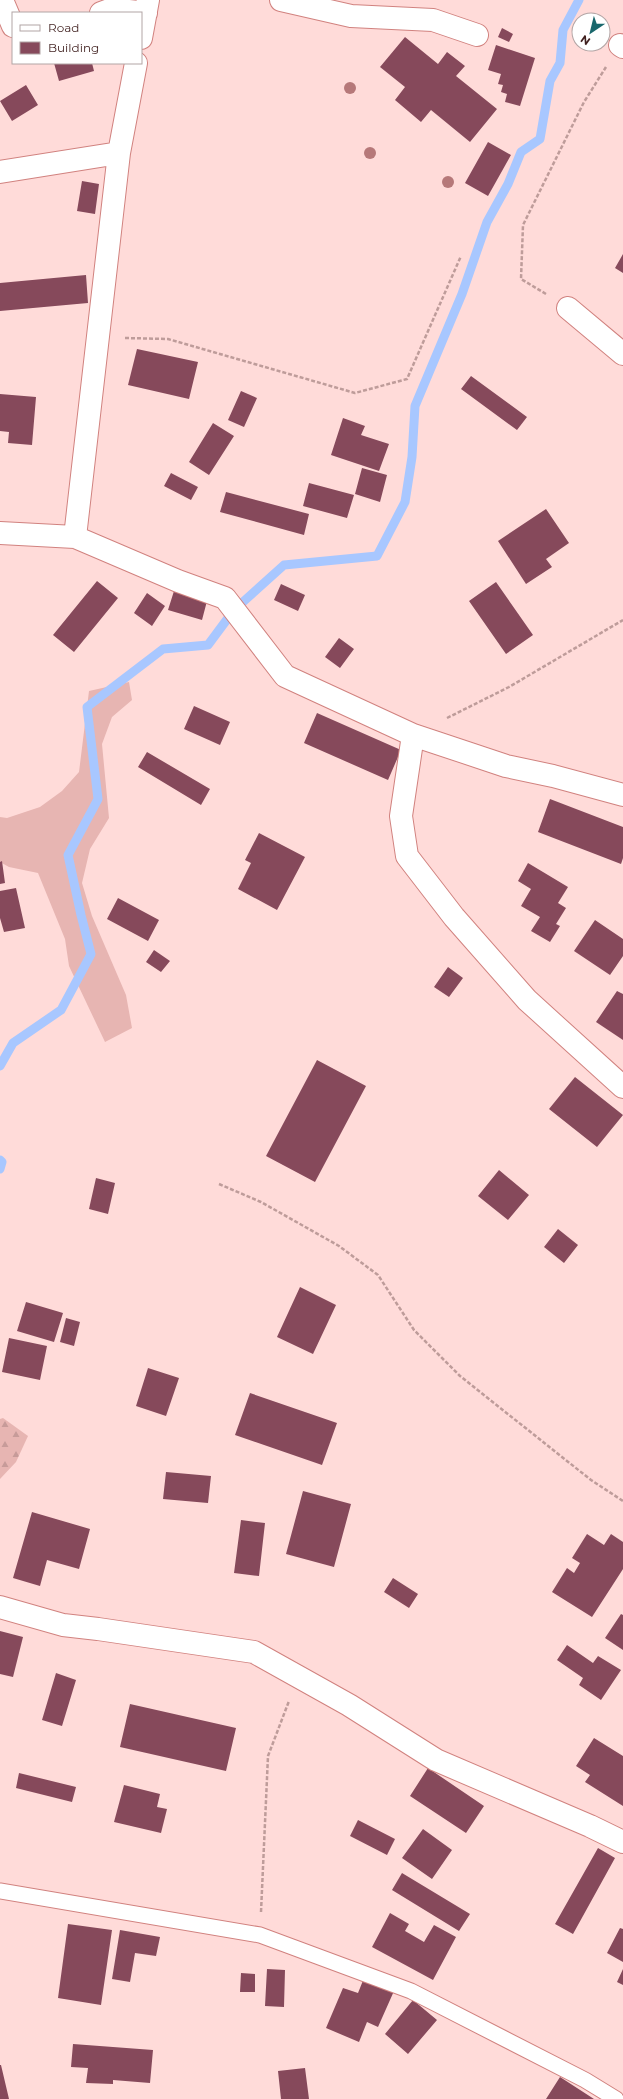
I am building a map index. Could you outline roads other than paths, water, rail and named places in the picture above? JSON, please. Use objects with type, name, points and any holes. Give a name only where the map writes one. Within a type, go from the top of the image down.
[{"type":"street","points":[[2,0],[12,24]]},
{"type":"street","points":[[281,0],[351,16],[433,20],[477,35]]},
{"type":"street","points":[[104,12],[112,9],[147,7],[142,33]]},
{"type":"street","points":[[75,537],[119,153],[136,64]]},
{"type":"street","points":[[0,172],[119,153]]},
{"type":"street","points":[[568,308],[623,354]]},
{"type":"street","points":[[0,533],[75,537],[178,581],[225,598],[285,676],[413,735],[506,766],[553,776],[623,795]]},
{"type":"street","points":[[413,735],[401,816],[407,856],[454,917],[527,1000],[623,1087]]},
{"type":"street","points":[[0,1607],[64,1625],[98,1628],[254,1652],[299,1676],[436,1760],[590,1826],[623,1842]]},
{"type":"lane","points":[[0,1891],[260,1935],[411,1991],[585,2080],[616,2099]]},
{"type":"waterway","points":[[0,1066],[13,1043],[61,1010],[91,954],[68,855],[98,799],[87,707],[163,649],[208,645],[234,610],[284,565],[377,556],[405,502],[412,457],[415,406],[462,294],[487,222],[508,184],[521,152],[540,139],[550,81],[560,63],[563,30],[579,0]]},
{"type":"waterway","points":[[0,1160],[2,1162],[0,1169]]}]
